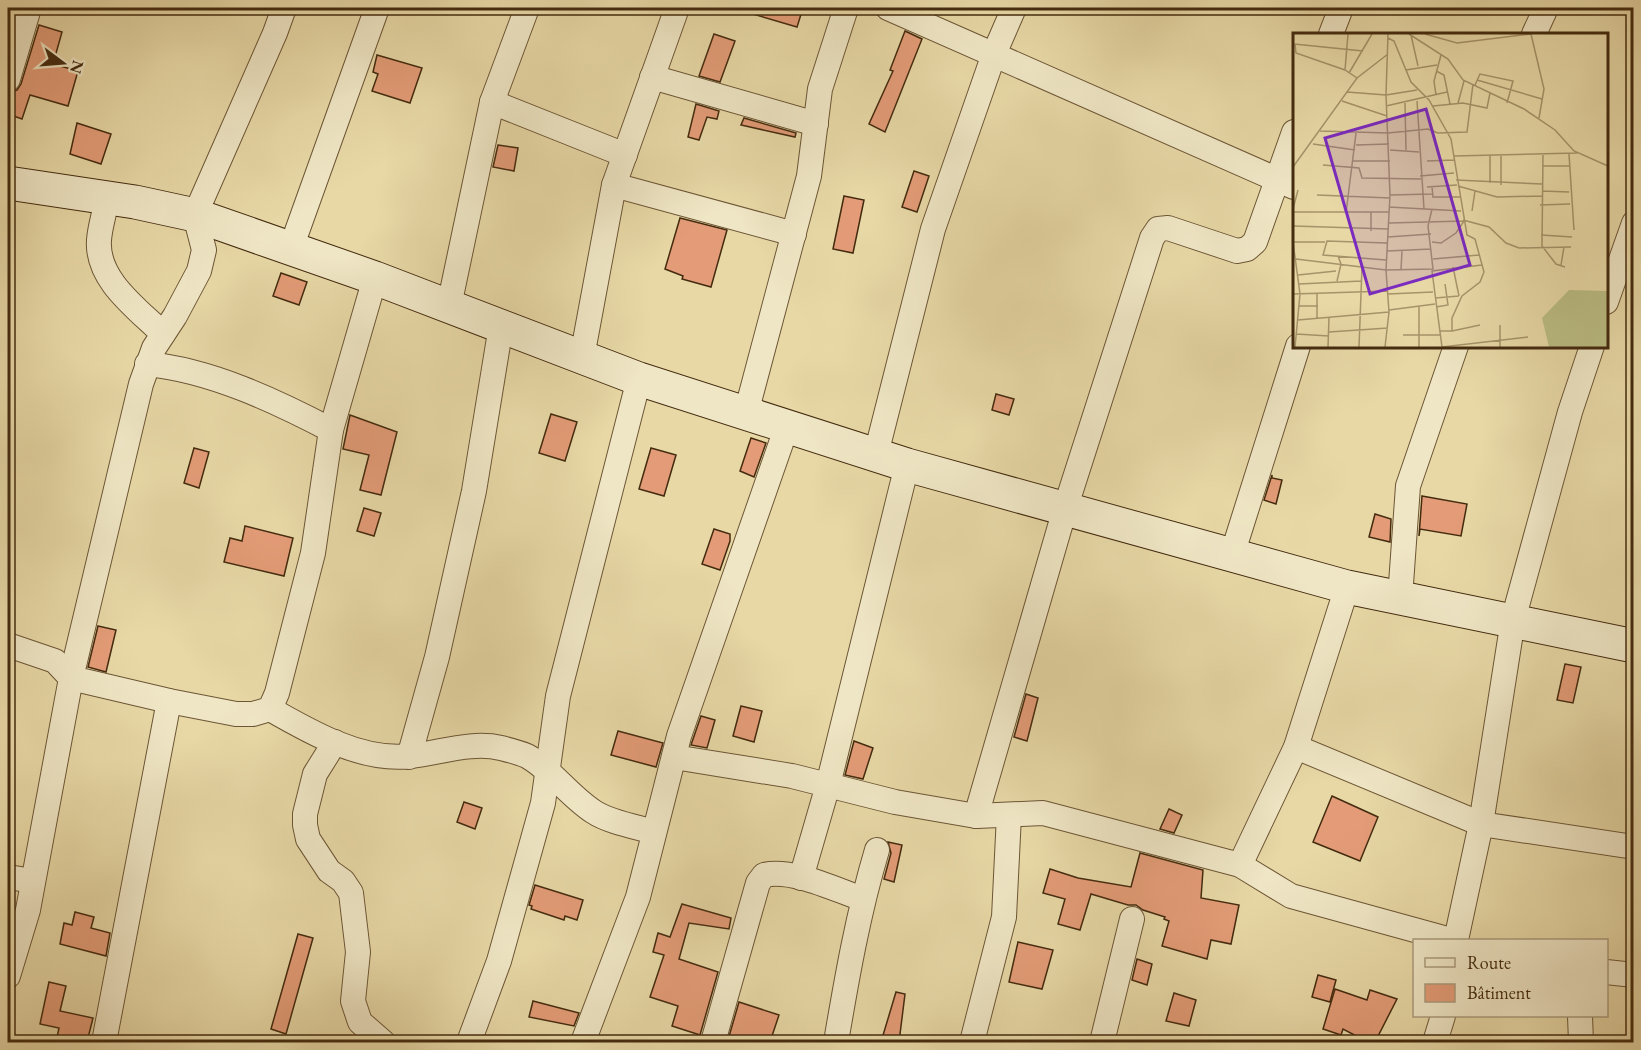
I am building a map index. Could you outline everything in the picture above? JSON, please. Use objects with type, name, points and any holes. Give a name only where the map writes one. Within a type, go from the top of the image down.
[{"type":"street","points":[[8,79],[29,8]]},
{"type":"street","points":[[8,976],[28,910],[71,678],[147,364],[199,271],[204,250],[195,215],[284,8]]},
{"type":"street","points":[[291,248],[377,8]]},
{"type":"street","points":[[448,306],[492,102],[527,8]]},
{"type":"street","points":[[582,357],[614,185],[677,8]]},
{"type":"street","points":[[746,413],[809,176],[820,89],[846,8]]},
{"type":"street","points":[[888,8],[1286,183]]},
{"type":"street","points":[[876,454],[933,228],[994,54],[1014,8]]},
{"type":"street","points":[[1331,33],[1341,8]]},
{"type":"street","points":[[1534,33],[1546,8]]},
{"type":"street","points":[[652,77],[816,123]]},
{"type":"street","points":[[492,102],[625,155]]},
{"type":"street","points":[[976,816],[1065,509],[1152,238],[1158,229],[1168,228],[1237,251],[1247,249],[1255,242],[1286,183],[1293,138]]},
{"type":"street","points":[[8,183],[107,198],[195,215],[375,278],[639,379],[907,465],[1347,587],[1634,646]]},
{"type":"street","points":[[614,185],[794,234]]},
{"type":"street","points":[[107,198],[99,241],[106,272],[117,288],[163,334]]},
{"type":"street","points":[[1608,296],[1634,223]]},
{"type":"street","points":[[270,709],[277,693],[313,553],[331,430],[375,278]]},
{"type":"street","points":[[408,757],[437,657],[474,491],[501,326]]},
{"type":"street","points":[[1232,555],[1297,348]]},
{"type":"street","points":[[1400,598],[1408,486],[1455,348]]},
{"type":"street","points":[[1456,939],[1481,824],[1513,620],[1570,411],[1591,348]]},
{"type":"street","points":[[147,364],[169,366],[223,382],[295,411],[331,430]]},
{"type":"street","points":[[469,1042],[499,962],[543,803],[558,696],[639,379]]},
{"type":"street","points":[[583,1042],[638,897],[679,736],[787,426]]},
{"type":"street","points":[[801,878],[828,785],[907,465]]},
{"type":"street","points":[[1240,865],[1296,747],[1347,587]]},
{"type":"street","points":[[8,645],[55,661],[71,678],[236,714],[253,714],[270,709],[303,728],[335,742],[384,756],[408,757],[475,746],[500,747],[527,757],[597,814],[654,832]]},
{"type":"street","points":[[104,1042],[169,701]]},
{"type":"street","points":[[335,742],[315,774],[305,814],[305,825],[308,839],[329,871],[343,881],[351,893],[358,952],[353,1001],[360,1022],[383,1042]]},
{"type":"street","points":[[1296,747],[1481,824],[1634,847]]},
{"type":"street","points":[[674,757],[792,776],[895,802],[976,816],[1043,813],[1240,865],[1291,896],[1447,939]]},
{"type":"street","points":[[972,1042],[1004,916],[1009,815]]},
{"type":"street","points":[[836,1042],[850,958],[877,850]]},
{"type":"street","points":[[713,1042],[758,883],[764,874],[801,878],[863,899]]},
{"type":"street","points":[[8,877],[33,881]]},
{"type":"street","points":[[1102,1042],[1132,919]]},
{"type":"street","points":[[1608,972],[1634,975]]},
{"type":"street","points":[[1435,1042],[1443,1017]]},
{"type":"street","points":[[1580,1017],[1581,1042]]},
{"type":"building","points":[[747,8],[803,8],[797,27],[746,12]]},
{"type":"building","points":[[39,25],[62,32],[53,64],[78,71],[68,106],[30,95],[22,119],[8,114],[8,93],[17,90],[21,84]]},
{"type":"building","points":[[905,31],[922,39],[885,132],[869,124],[893,71],[890,70]]},
{"type":"building","points":[[714,34],[735,41],[720,82],[699,76]]},
{"type":"building","points":[[377,55],[422,68],[410,103],[372,91],[378,74],[373,72]]},
{"type":"building","points":[[696,104],[719,111],[717,119],[707,117],[699,140],[688,137]]},
{"type":"building","points":[[744,118],[796,133],[795,137],[741,125]]},
{"type":"building","points":[[77,123],[111,134],[101,164],[70,154]]},
{"type":"building","points":[[498,145],[518,148],[514,171],[493,167]]},
{"type":"building","points":[[914,171],[929,176],[917,212],[902,207]]},
{"type":"building","points":[[844,196],[864,200],[853,253],[833,249]]},
{"type":"building","points":[[680,218],[727,230],[711,287],[682,279],[683,276],[665,269]]},
{"type":"building","points":[[281,273],[307,282],[299,305],[273,296]]},
{"type":"building","points":[[996,394],[1014,399],[1009,415],[992,410]]},
{"type":"building","points":[[551,414],[577,422],[565,461],[539,453]]},
{"type":"building","points":[[350,415],[397,432],[381,495],[360,490],[369,455],[343,449]]},
{"type":"building","points":[[751,438],[766,443],[754,477],[740,471]]},
{"type":"building","points":[[194,448],[209,452],[199,488],[184,483]]},
{"type":"building","points":[[651,448],[676,455],[664,496],[639,489]]},
{"type":"building","points":[[1272,475],[1272,478],[1282,480],[1276,504],[1264,500]]},
{"type":"building","points":[[1422,496],[1467,504],[1461,536],[1420,529],[1419,536]]},
{"type":"building","points":[[364,508],[381,513],[374,536],[357,531]]},
{"type":"building","points":[[1375,514],[1391,519],[1390,542],[1369,537]]},
{"type":"building","points":[[245,526],[293,538],[284,576],[224,562],[230,538],[242,541]]},
{"type":"building","points":[[714,529],[730,534],[730,541],[720,570],[702,564]]},
{"type":"building","points":[[98,626],[116,630],[106,672],[88,667]]},
{"type":"building","points":[[1565,664],[1581,667],[1573,703],[1557,700]]},
{"type":"building","points":[[1026,694],[1038,698],[1027,741],[1014,737]]},
{"type":"building","points":[[741,706],[762,711],[754,742],[733,736]]},
{"type":"building","points":[[701,716],[715,720],[707,748],[691,745]]},
{"type":"building","points":[[618,731],[663,743],[656,767],[611,755]]},
{"type":"building","points":[[854,741],[873,748],[863,779],[845,775]]},
{"type":"building","points":[[1332,796],[1378,817],[1360,861],[1313,842]]},
{"type":"building","points":[[464,802],[482,808],[475,829],[457,822]]},
{"type":"building","points":[[1169,809],[1182,815],[1174,833],[1160,829]]},
{"type":"building","points":[[888,842],[902,845],[894,882],[884,879],[891,853]]},
{"type":"building","points":[[1140,853],[1203,870],[1201,898],[1239,905],[1231,944],[1211,940],[1207,959],[1162,946],[1169,921],[1164,919],[1165,917],[1143,910],[1136,905],[1128,905],[1091,894],[1080,930],[1058,924],[1065,899],[1043,893],[1050,869],[1078,878],[1131,887]]},
{"type":"building","points":[[535,885],[583,900],[577,920],[565,916],[564,920],[531,909],[532,906],[529,905]]},
{"type":"building","points":[[682,904],[731,918],[729,929],[689,923],[679,959],[718,972],[700,1035],[672,1026],[678,1006],[650,997],[664,955],[653,952],[658,933],[670,937]]},
{"type":"building","points":[[75,912],[94,917],[91,928],[110,933],[106,956],[60,944],[64,923],[72,925]]},
{"type":"building","points":[[298,934],[313,938],[286,1034],[271,1029]]},
{"type":"building","points":[[1018,942],[1053,950],[1042,989],[1009,982]]},
{"type":"building","points":[[1137,959],[1152,964],[1147,985],[1132,980]]},
{"type":"building","points":[[1318,975],[1336,980],[1330,1002],[1312,997]]},
{"type":"building","points":[[49,982],[66,986],[60,1011],[93,1018],[87,1042],[56,1042],[59,1028],[40,1024]]},
{"type":"building","points":[[1335,989],[1367,1000],[1370,990],[1397,999],[1375,1042],[1368,1042],[1343,1029],[1341,1035],[1323,1029]]},
{"type":"building","points":[[896,992],[905,994],[899,1042],[881,1042]]},
{"type":"building","points":[[1174,993],[1196,1000],[1189,1026],[1166,1021]]},
{"type":"building","points":[[533,1001],[579,1013],[574,1026],[529,1017]]},
{"type":"building","points":[[739,1002],[779,1015],[770,1042],[728,1040]]}]
